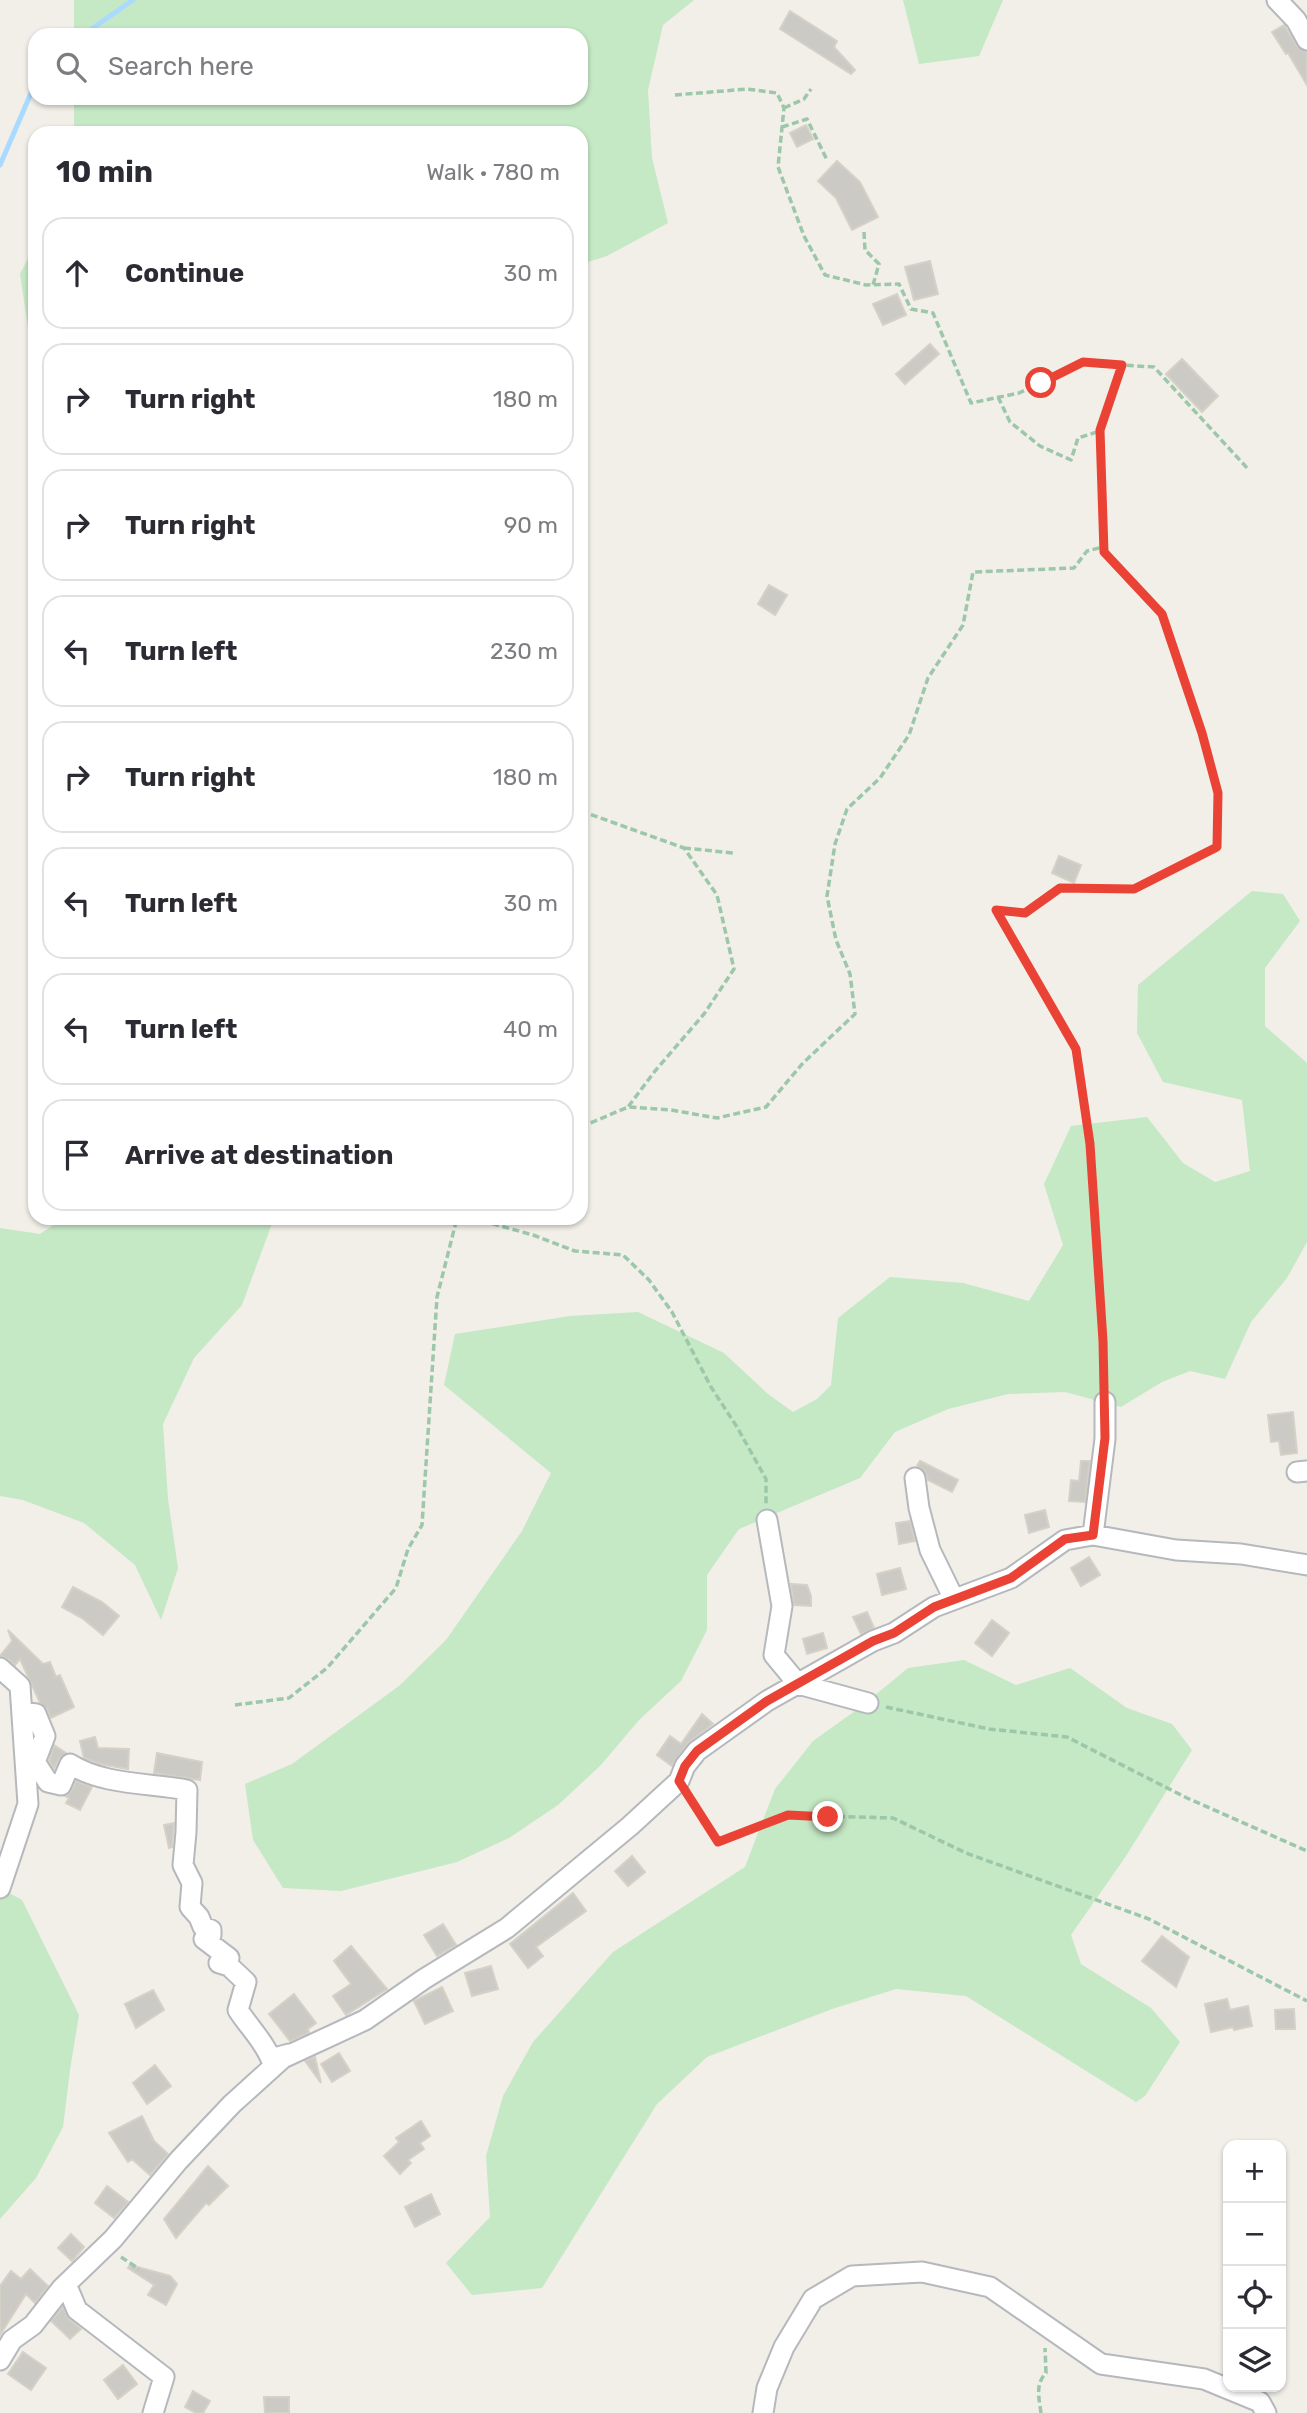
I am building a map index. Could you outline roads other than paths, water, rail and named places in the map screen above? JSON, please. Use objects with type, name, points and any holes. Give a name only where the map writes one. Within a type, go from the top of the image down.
[{"type":"street","points":[[1277,0],[1296,20],[1307,40]]},
{"type":"street","points":[[1093,1535],[1105,1438],[1105,1402]]},
{"type":"street","points":[[915,1478],[919,1508],[930,1550],[954,1599]]},
{"type":"street","points":[[767,1520],[782,1606],[774,1655],[798,1684],[868,1703]]},
{"type":"street","points":[[22,1713],[36,1713],[45,1736],[35,1762],[48,1782],[61,1785],[70,1764],[82,1772],[118,1780],[187,1790],[183,1865],[191,1884],[191,1908],[203,1927],[211,1930],[211,1935],[204,1938],[229,1958],[219,1963],[229,1966],[246,1982],[238,2010],[250,2029],[262,2039],[271,2059],[365,2020],[424,1979],[507,1928],[630,1826],[679,1781],[685,1766],[697,1751],[767,1701],[873,1641],[894,1633],[934,1607],[1011,1578],[1065,1539],[1093,1535],[1176,1550],[1241,1554],[1307,1565]]},
{"type":"street","points":[[0,1668],[20,1686],[29,1804],[0,1888]]},
{"type":"street","points":[[0,2360],[12,2340],[33,2325],[66,2284],[113,2239],[179,2160],[232,2104],[293,2052]]},
{"type":"street","points":[[763,2413],[767,2388],[784,2347],[813,2299],[852,2276],[922,2272],[990,2287],[1101,2364],[1203,2379],[1260,2402],[1266,2413]]},
{"type":"street","points":[[66,2284],[78,2310],[164,2377],[153,2413]]},
{"type":"waterway","points":[[93,28],[133,0]]},
{"type":"waterway","points":[[0,165],[28,100]]}]
